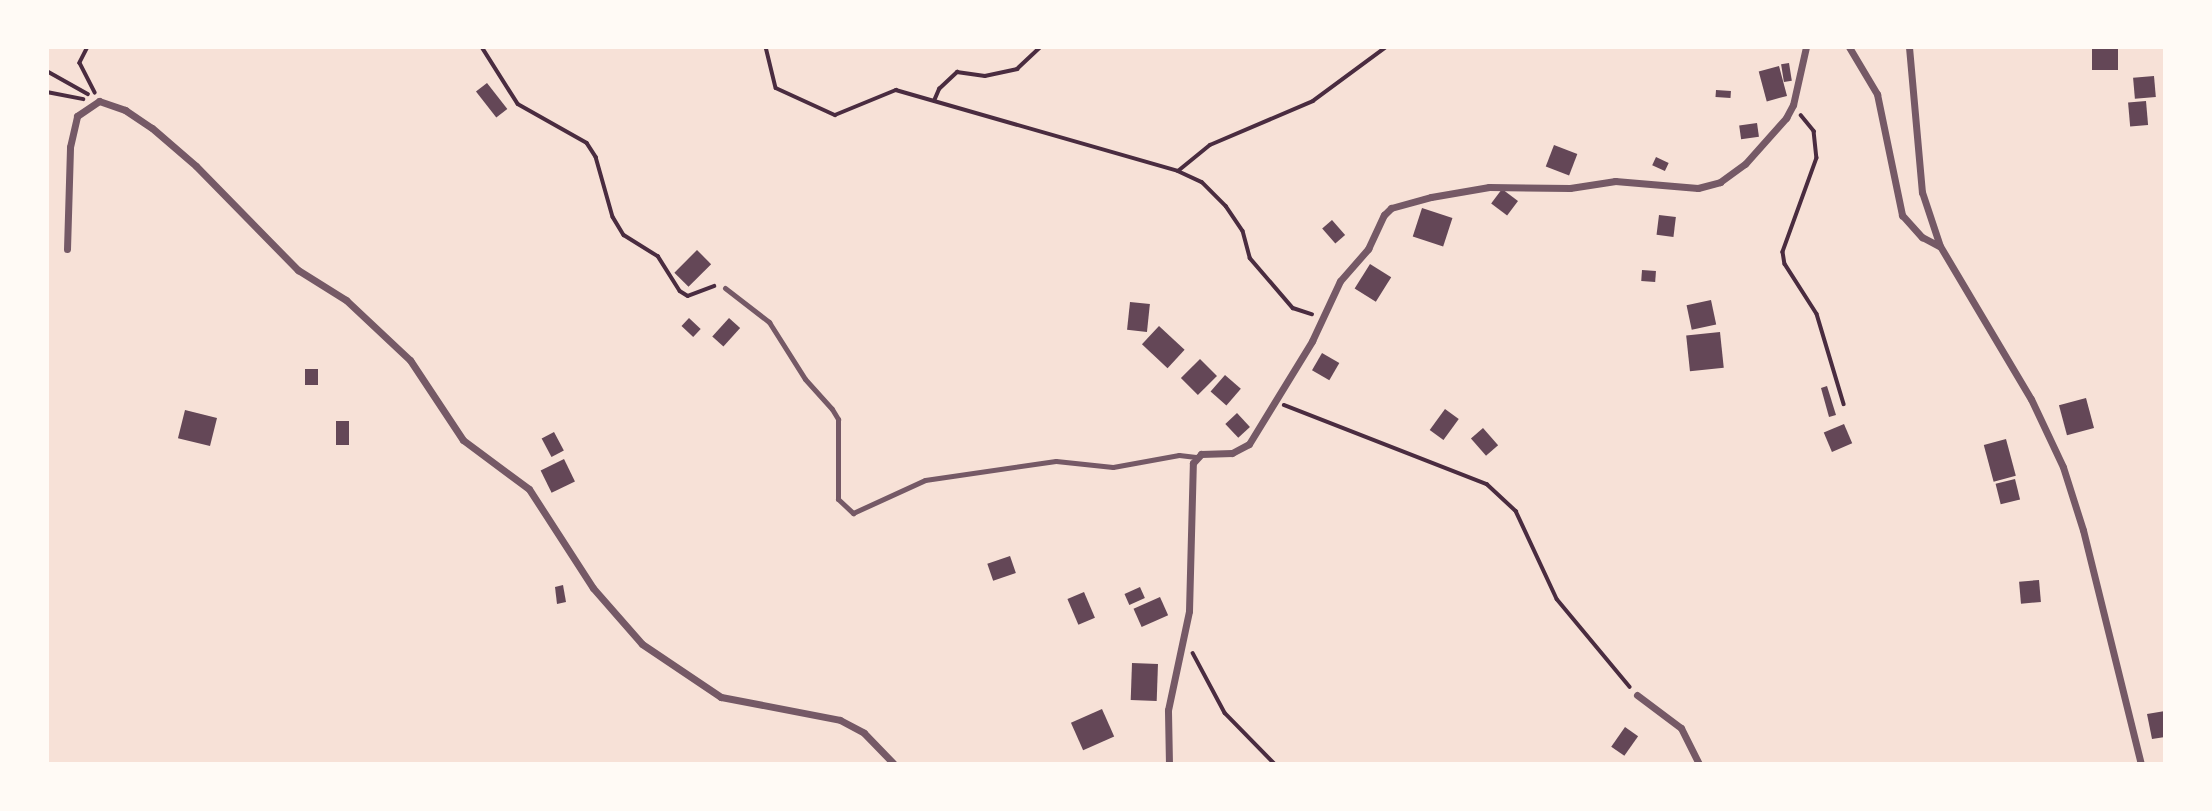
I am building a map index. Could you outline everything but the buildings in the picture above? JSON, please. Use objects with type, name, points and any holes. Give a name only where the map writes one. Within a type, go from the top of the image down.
[{"type":"street","points":[[1169,764],[1168,710],[1189,611],[1196,457],[1232,453],[1249,444],[1323,317],[1340,281],[1368,249],[1380,219],[1391,208],[1489,187],[1570,188],[1615,181],[1708,187],[1745,164],[1793,106],[1805,47]]},
{"type":"street","points":[[1849,47],[1877,94],[1902,215],[1922,237],[1940,246]]},
{"type":"street","points":[[1909,47],[1922,192],[1940,246],[2031,399],[2063,467],[2086,542],[2141,764]]},
{"type":"street","points":[[67,249],[70,147],[77,116],[99,100],[125,110],[152,128],[196,166],[298,270],[346,300],[410,360],[463,440],[529,489],[593,588],[642,644],[721,697],[840,720],[864,733],[894,764]]},
{"type":"street","points":[[1637,695],[1681,728],[1699,764]]},
{"type":"lane","points":[[725,288],[769,322],[805,379],[838,419],[838,499],[853,513],[925,480],[1056,461],[1113,467],[1178,455],[1196,457]]},
{"type":"path","points":[[88,47],[80,63],[99,100]]},
{"type":"path","points":[[482,47],[518,104],[587,144],[596,157],[618,226],[624,235],[657,256],[680,291],[688,296],[713,286],[725,288]]},
{"type":"path","points":[[766,47],[776,89],[835,115],[896,90],[1178,171],[1202,182],[1226,206],[1243,231],[1250,258],[1293,308],[1323,317]]},
{"type":"path","points":[[934,101],[957,72],[985,76],[1017,69],[1041,47]]},
{"type":"path","points":[[1178,171],[1210,145],[1313,101],[1386,47]]},
{"type":"path","points":[[47,71],[99,100]]},
{"type":"path","points":[[47,92],[99,100]]},
{"type":"path","points":[[1793,106],[1814,131],[1817,158],[1784,241],[1785,264],[1817,314],[1844,404]]},
{"type":"path","points":[[1273,399],[1487,484],[1516,511],[1557,599],[1637,695]]},
{"type":"path","points":[[1184,632],[1224,713],[1275,764]]}]
